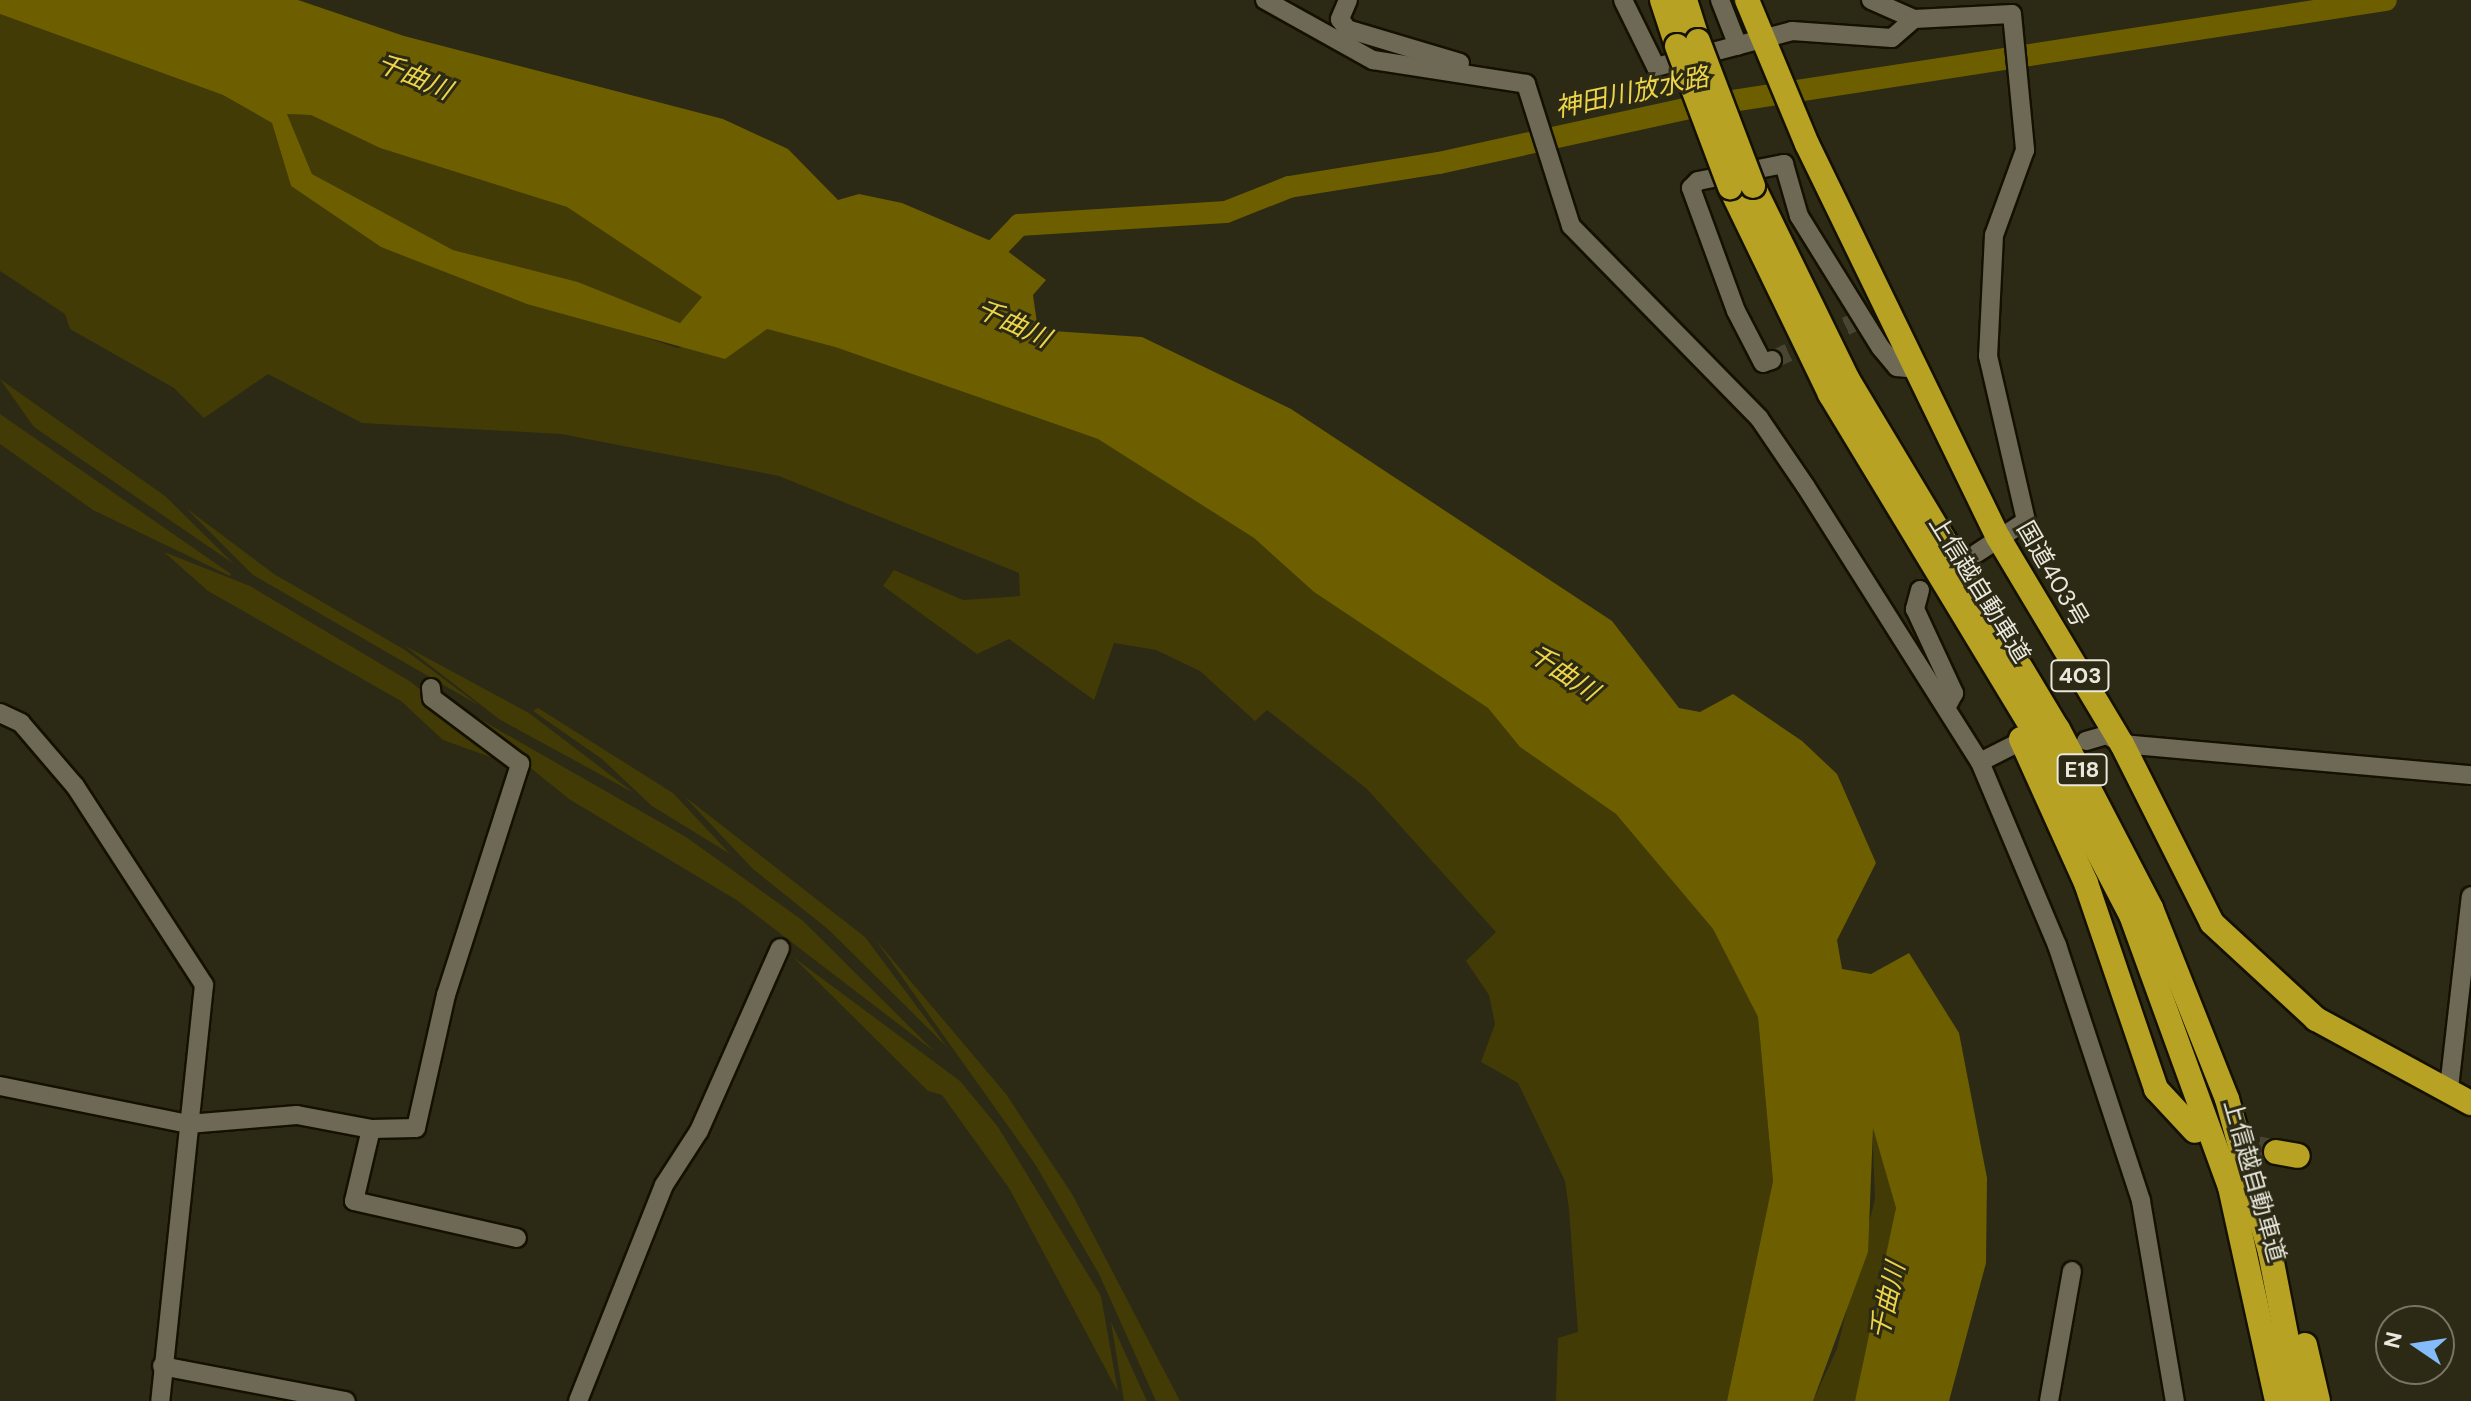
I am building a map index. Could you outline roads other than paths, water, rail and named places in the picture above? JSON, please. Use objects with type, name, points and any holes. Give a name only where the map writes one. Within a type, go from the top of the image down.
[{"type":"highway","name":"上信越自動車道","points":[[1662,0],[1688,44],[1742,186],[1870,462],[2047,752],[2131,915],[2230,1187],[2277,1401]]},
{"type":"highway","name":"上信越自動車道","points":[[1685,0],[1688,44]]},
{"type":"highway","name":"国道403号","points":[[1747,0],[1807,144],[1998,537],[2122,744],[2212,923],[2259,973],[2316,1019],[2449,1088],[2471,1103]]},
{"type":"highway","name":"上信越自動車道","points":[[1742,186],[1848,380],[2122,845],[2227,1099],[2270,1252],[2299,1401]]},
{"type":"highway","points":[[1870,462],[2060,821],[2156,1089],[2195,1131]]},
{"type":"highway","points":[[2227,1099],[2263,1197],[2318,1401]]},
{"type":"street","points":[[1265,0],[1346,51],[1520,80],[1541,114],[1552,184],[1571,226],[1759,418],[1947,706],[1980,762],[2098,1060],[2141,1201],[2175,1401]]},
{"type":"street","points":[[1348,0],[1340,19],[1347,29],[1449,55],[1468,70]]},
{"type":"street","points":[[1623,0],[1656,67],[1738,46],[1766,47],[1792,31],[1892,38],[1914,19]]},
{"type":"street","points":[[1720,0],[1738,46]]},
{"type":"street","points":[[1871,0],[1914,19],[2012,14],[2025,94],[2025,150],[1994,235],[1988,356],[2026,521],[1977,553]]},
{"type":"street","points":[[1772,360],[1763,363],[1736,311],[1694,200],[1698,181],[1784,164],[1799,216],[1858,319],[1897,367],[1915,369]]},
{"type":"street","points":[[1920,590],[1915,609],[1954,693],[1947,706]]},
{"type":"street","points":[[0,1086],[188,1124],[297,1115],[371,1129],[416,1128],[446,995],[520,771],[432,698],[431,688]]},
{"type":"street","points":[[0,713],[21,723],[75,786],[204,985],[160,1401]]},
{"type":"street","points":[[2086,741],[2107,735],[2122,744],[2471,775]]},
{"type":"street","points":[[1980,762],[2012,746]]},
{"type":"street","points":[[2449,1088],[2471,896]]},
{"type":"street","points":[[578,1401],[664,1185],[699,1131],[780,948]]},
{"type":"street","points":[[371,1129],[354,1201],[517,1238]]},
{"type":"street","points":[[2049,1401],[2072,1271]]},
{"type":"street","points":[[162,1366],[346,1401]]},
{"type":"water","name":"千曲川","points":[[0,0],[298,0],[404,36],[723,119],[788,149],[838,200],[859,194],[902,203],[998,244],[1046,280],[1033,295],[1038,330],[1142,337],[1291,409],[1612,621],[1679,708],[1700,712],[1733,694],[1802,741],[1837,774],[1876,863],[1837,940],[1842,969],[1871,974],[1909,953],[1959,1033],[1987,1178],[1986,1263],[1949,1401],[1855,1401],[1896,1208],[1873,1128],[1868,1252],[1813,1401],[1727,1401],[1773,1181],[1758,1017],[1713,929],[1616,814],[1520,747],[1488,708],[1314,592],[1254,538],[1098,439],[835,347],[767,329],[725,359],[527,304],[381,247],[291,186],[272,123],[223,95],[0,14]],"holes":[[[287,114],[311,115],[380,148],[567,207],[702,297],[680,323],[578,282],[453,250],[312,174]]]},
{"type":"waterway","name":"神田川放水路","points":[[980,266],[1019,225],[1226,212],[1289,187],[1439,163],[1693,107],[2386,0]]},
{"type":"tunnel","points":[[1772,360],[1853,323]]},
{"type":"tunnel","points":[[2223,1141],[2276,1152]]}]
